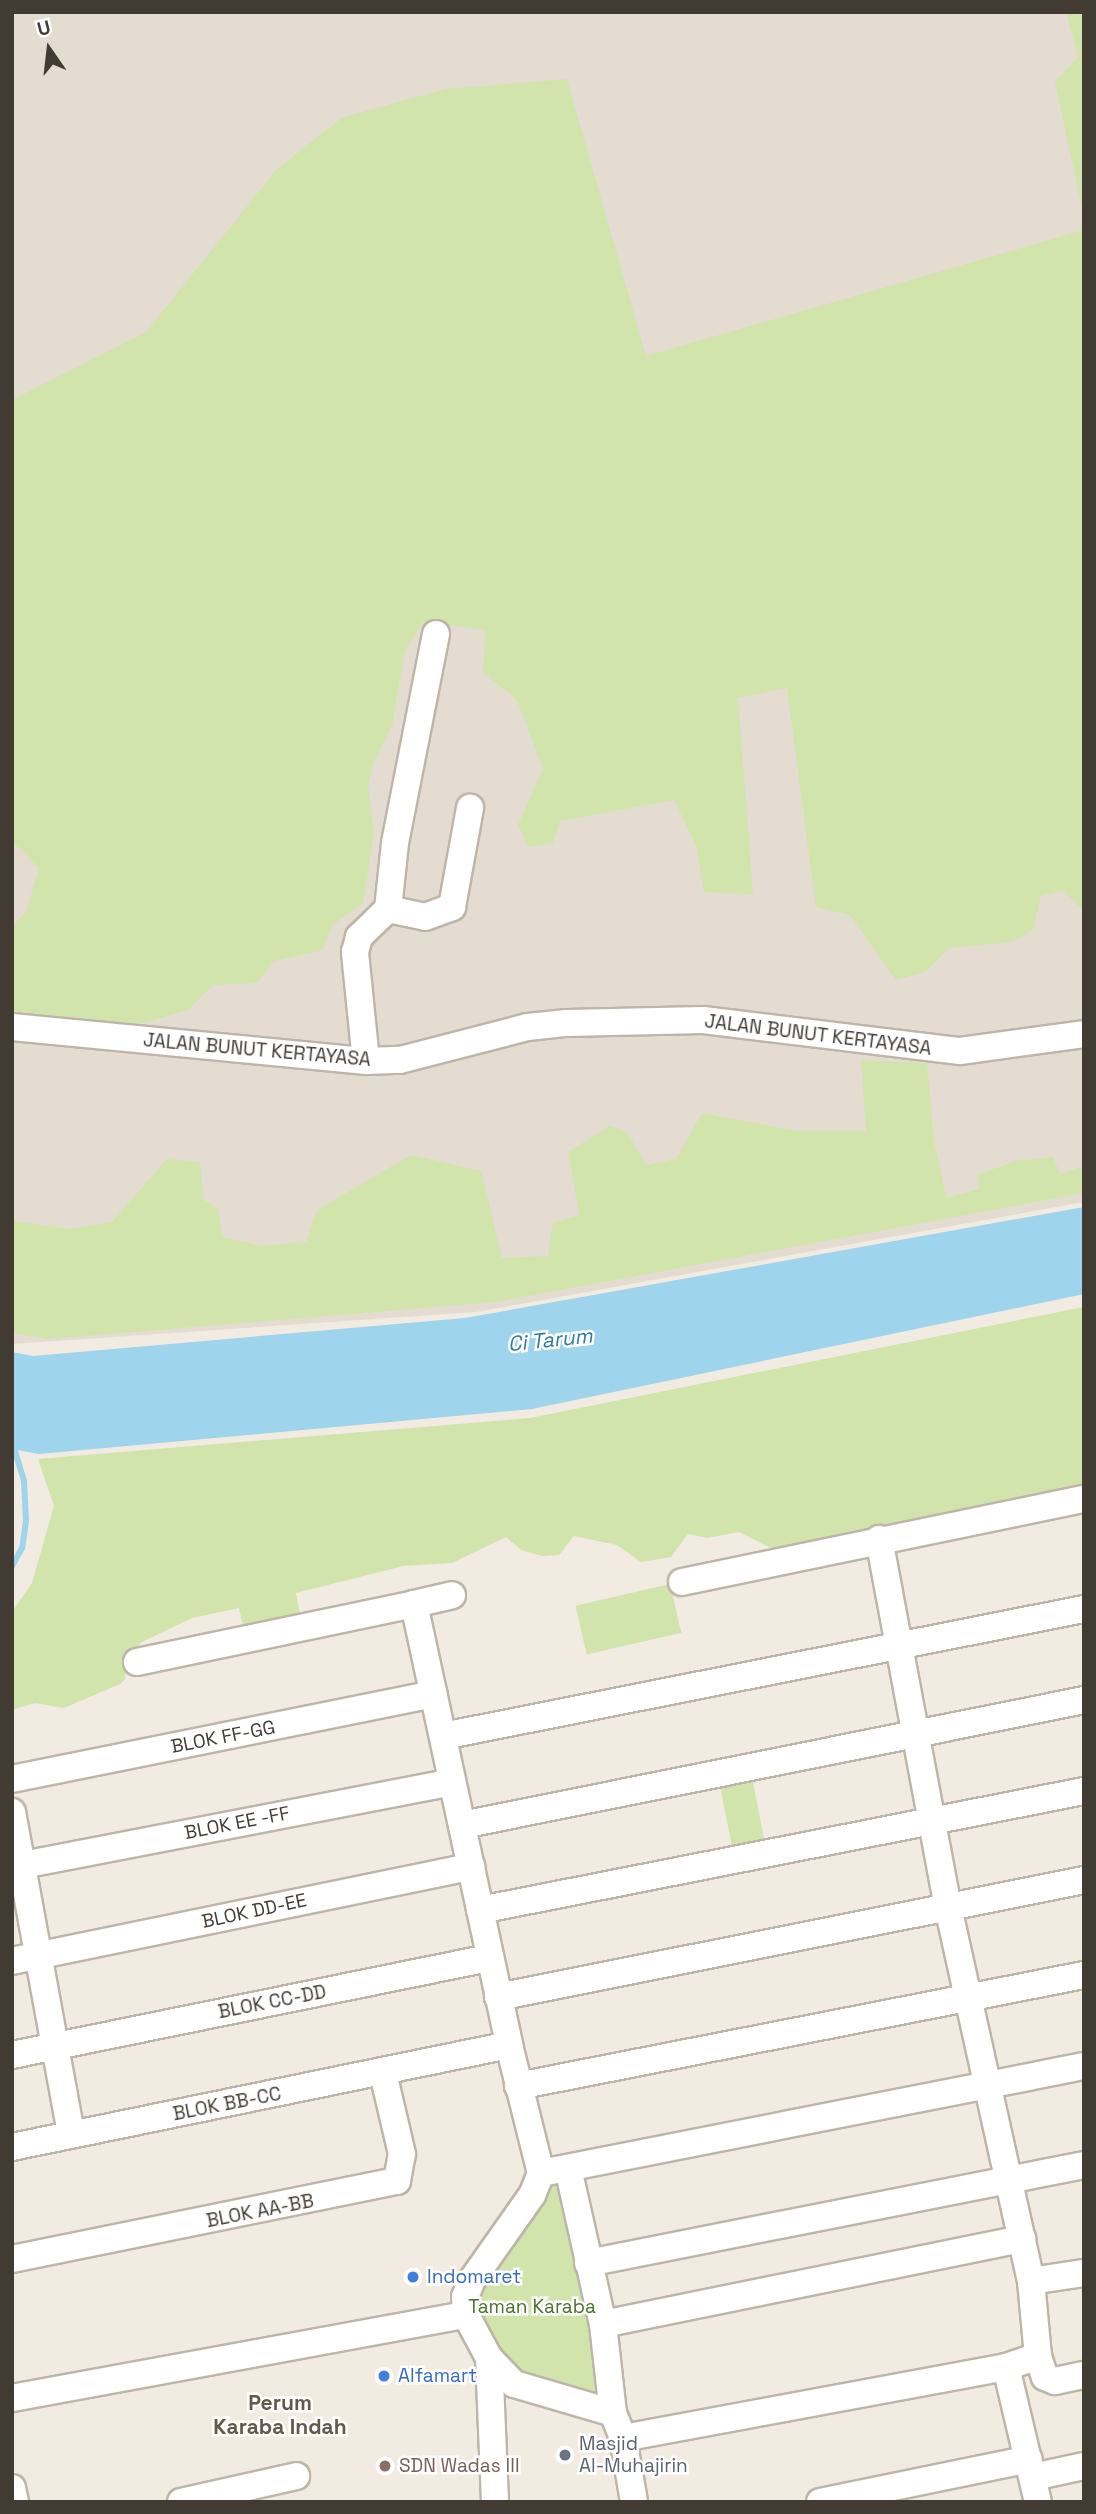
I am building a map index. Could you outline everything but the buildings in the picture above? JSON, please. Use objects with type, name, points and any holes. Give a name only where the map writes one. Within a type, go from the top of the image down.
[{"type":"street","points":[[366,1060],[355,952],[367,925],[388,909],[395,843],[436,634]]},
{"type":"street","points":[[388,909],[425,917],[452,907],[470,808]]},
{"type":"street","name":"JALAN BUNUT KERTAYASA","points":[[12,1027],[366,1060],[400,1060],[528,1027],[567,1023],[703,1020],[960,1051],[1084,1034]]},
{"type":"street","points":[[682,1582],[878,1539],[1084,1499]]},
{"type":"street","points":[[878,1539],[948,1907],[1012,2181],[1031,2281],[1038,2356],[1045,2377],[1055,2381],[1084,2375]]},
{"type":"street","points":[[137,1662],[452,1595]]},
{"type":"street","points":[[414,1604],[498,1997],[541,2173],[526,2205],[472,2280],[465,2297],[466,2315],[489,2358],[514,2384],[613,2413]]},
{"type":"street","points":[[443,1736],[896,1644],[1084,1609]]},
{"type":"street","name":"BLOK FF-GG","points":[[12,1779],[434,1694]]},
{"type":"street","points":[[462,1825],[1084,1700]]},
{"type":"street","name":"BLOK EE -FF","points":[[17,1866],[453,1782]]},
{"type":"street","points":[[481,1910],[1084,1791]]},
{"type":"street","points":[[12,1812],[17,1866],[38,1955],[71,2135]]},
{"type":"street","name":"BLOK DD-EE","points":[[12,1961],[471,1867]]},
{"type":"street","points":[[498,1997],[1084,1880]]},
{"type":"street","name":"BLOK CC-DD","points":[[12,2055],[490,1958]]},
{"type":"street","points":[[519,2086],[1084,1975]]},
{"type":"street","name":"BLOK BB-CC","points":[[12,2147],[509,2045]]},
{"type":"street","points":[[541,2173],[1084,2066]]},
{"type":"street","name":"BLOK AA-BB","points":[[12,2259],[397,2180],[402,2154],[383,2073]]},
{"type":"street","points":[[588,2263],[1084,2165]]},
{"type":"street","points":[[568,2168],[603,2324],[613,2413],[622,2438],[634,2502]]},
{"type":"street","points":[[603,2324],[1022,2239]]},
{"type":"street","points":[[1031,2281],[1084,2273]]},
{"type":"street","points":[[12,2398],[466,2315]]},
{"type":"street","points":[[622,2438],[1006,2367],[1038,2356]]},
{"type":"street","points":[[489,2358],[495,2502]]},
{"type":"street","points":[[1006,2367],[1033,2479]]},
{"type":"street","points":[[820,2502],[1033,2479],[1084,2466]]},
{"type":"street","points":[[181,2502],[252,2495],[296,2476]]},
{"type":"street","points":[[12,2488],[15,2502]]},
{"type":"shaded area","points":[[12,12],[1084,12],[1084,1202],[476,1312],[12,1344]]},
{"type":"green space","points":[[1066,12],[1084,12],[1084,217],[1055,82],[1078,57]]},
{"type":"green space","points":[[567,79],[646,356],[1084,230],[1084,911],[1063,891],[1041,896],[1033,930],[1012,942],[949,948],[925,972],[896,980],[850,915],[816,907],[787,688],[738,698],[753,894],[704,892],[696,845],[674,800],[560,821],[553,843],[528,847],[518,825],[543,769],[517,700],[483,672],[486,630],[423,622],[405,650],[392,726],[373,764],[368,786],[374,833],[363,903],[332,925],[323,950],[274,961],[257,983],[213,985],[188,1010],[136,1025],[12,1011],[12,926],[26,912],[39,868],[12,841],[12,400],[146,332],[276,170],[343,117],[447,89]]},
{"type":"green space","points":[[861,1060],[927,1063],[934,1141],[946,1198],[980,1189],[977,1175],[1016,1161],[1053,1157],[1060,1174],[1084,1166],[1084,1193],[496,1302],[47,1339],[12,1333],[12,1221],[70,1229],[112,1222],[167,1159],[200,1162],[203,1199],[218,1209],[222,1237],[261,1246],[306,1242],[317,1210],[411,1155],[481,1171],[502,1258],[548,1256],[553,1223],[579,1215],[568,1152],[610,1126],[628,1133],[646,1165],[676,1159],[702,1113],[797,1131],[866,1131]]},
{"type":"green space","points":[[1084,1307],[1084,1488],[775,1550],[739,1532],[707,1538],[688,1534],[671,1557],[641,1562],[617,1545],[574,1536],[559,1555],[542,1556],[521,1550],[506,1537],[452,1563],[403,1566],[296,1593],[300,1614],[243,1626],[239,1608],[192,1618],[142,1642],[126,1657],[125,1679],[120,1684],[64,1708],[35,1703],[12,1710],[12,1612],[32,1583],[54,1506],[38,1459],[530,1418]]},
{"type":"green space","points":[[670,1584],[681,1633],[587,1655],[575,1606]]},
{"type":"green space","points":[[752,1777],[764,1840],[732,1846],[720,1783]]},
{"type":"green space","name":"Taman Karaba","points":[[568,2168],[613,2413],[489,2358],[472,2280],[516,2217]]},
{"type":"water","name":"Ci Tarum","points":[[1084,1207],[1084,1294],[532,1409],[39,1454],[12,1449],[12,1352],[33,1356],[465,1318]]},
{"type":"waterway","points":[[12,1441],[24,1481],[26,1521],[22,1548],[12,1566]]},
{"type":"place","name":"Indomaret","points":[[413,2277]]},
{"type":"place","name":"Alfamart","points":[[384,2376]]},
{"type":"place","name":"Masjid Al-Muhajirin","points":[[565,2455]]},
{"type":"place","name":"SDN Wadas III","points":[[385,2466]]},
{"type":"district","name":"Perum Karaba Indah","points":[[280,2415]]}]
